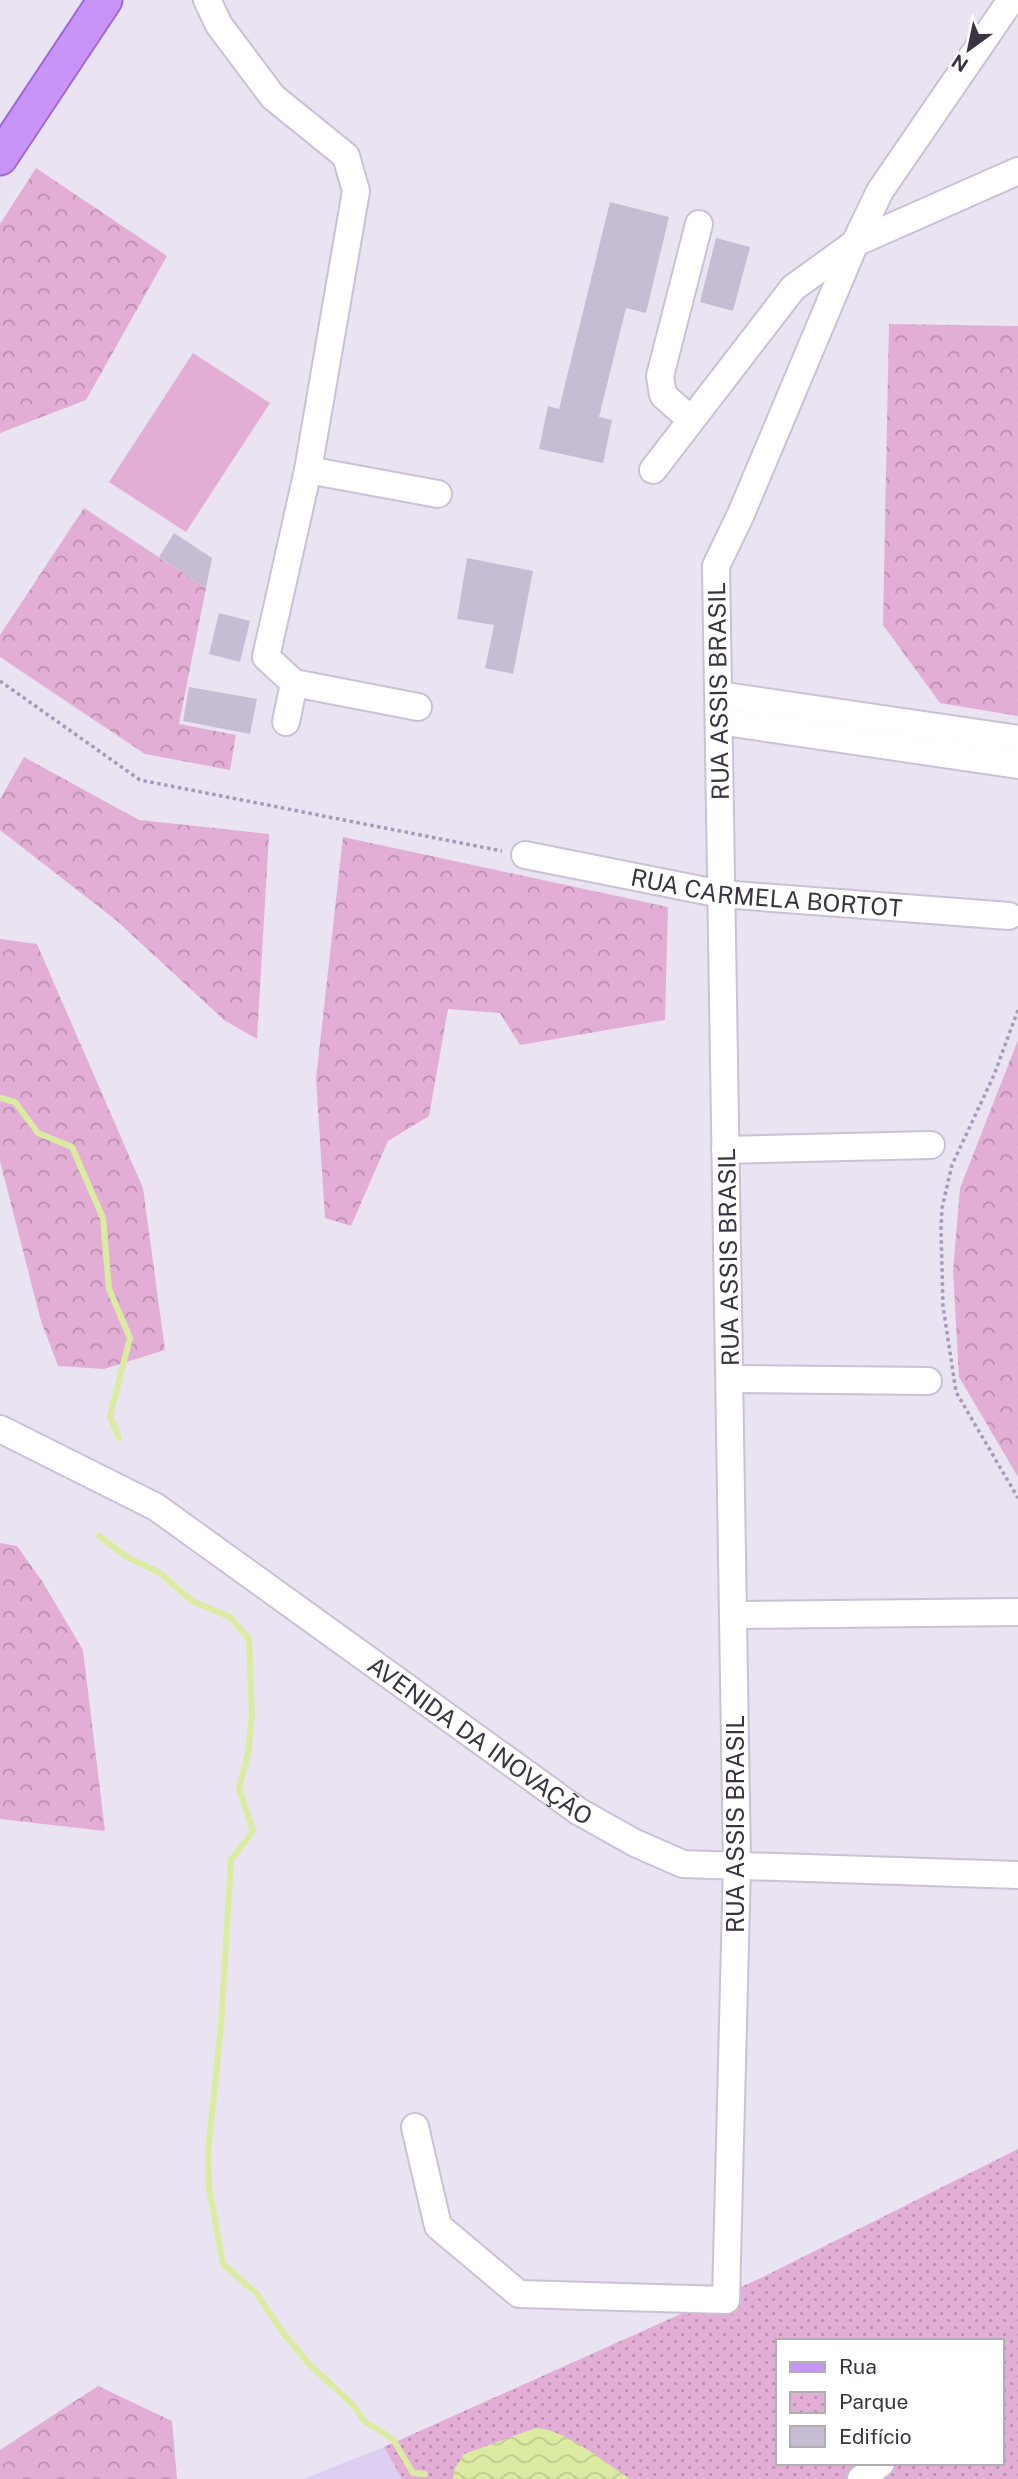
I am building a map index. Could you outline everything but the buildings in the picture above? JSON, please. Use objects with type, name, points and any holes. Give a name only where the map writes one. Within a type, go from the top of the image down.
[{"type":"main road","points":[[0,158],[105,0]]},
{"type":"street","points":[[207,0],[219,24],[273,97],[346,156],[356,191],[308,470],[266,657],[294,683],[418,707]]},
{"type":"street","name":"RUA ASSIS BRASIL","points":[[415,2127],[438,2227],[519,2294],[726,2300],[737,1865],[716,566],[880,191],[1011,0]]},
{"type":"street","points":[[855,243],[1018,171]]},
{"type":"street","points":[[691,420],[663,395],[660,376],[699,224]]},
{"type":"street","name":"RUA ASSIS BRASIL","points":[[653,470],[793,288],[855,243]]},
{"type":"street","points":[[308,470],[438,494]]},
{"type":"street","points":[[286,722],[294,683]]},
{"type":"street","points":[[719,695],[1018,738]]},
{"type":"street","points":[[719,721],[1018,765]]},
{"type":"street","name":"RUA CARMELA BORTOT","points":[[524,855],[721,894],[1009,916]]},
{"type":"street","points":[[725,1150],[932,1145]]},
{"type":"street","points":[[730,1379],[928,1381]]},
{"type":"street","name":"AVENIDA DA INOVAÇÃO","points":[[0,1429],[156,1507],[578,1811],[635,1843],[683,1864],[1018,1875]]},
{"type":"street","points":[[735,1615],[1018,1612]]},
{"type":"street","points":[[861,2479],[878,2465]]},
{"type":"path","points":[[0,681],[140,780],[524,855]]},
{"type":"path","points":[[1018,1010],[994,1075],[959,1147],[946,1188],[941,1229],[943,1306],[956,1391],[1018,1498]]},
{"type":"shaded area","points":[[384,2447],[402,2479],[303,2479]]},
{"type":"green space","points":[[36,168],[167,256],[86,400],[0,433],[0,224]]},
{"type":"green space","points":[[889,324],[1018,326],[1018,716],[940,703],[883,625]]},
{"type":"green space","points":[[193,353],[270,403],[186,532],[109,482]]},
{"type":"green space","points":[[84,508],[206,588],[179,724],[236,735],[230,770],[145,754],[0,657],[0,635]]},
{"type":"green space","points":[[24,757],[139,820],[269,834],[257,1039],[224,1020],[117,921],[0,830],[0,799]]},
{"type":"green space","points":[[343,837],[668,907],[665,1020],[520,1045],[500,1013],[448,1009],[429,1116],[388,1141],[351,1226],[325,1218],[316,1079]]},
{"type":"green space","points":[[0,939],[37,944],[143,1188],[165,1350],[104,1369],[58,1366],[41,1321],[0,1161]]},
{"type":"green space","points":[[1018,1040],[1018,1477],[959,1377],[953,1271],[960,1188]]},
{"type":"green space","points":[[0,1543],[17,1546],[42,1581],[83,1650],[105,1831],[0,1819]]},
{"type":"green space","points":[[1018,2149],[1018,2479],[402,2479],[384,2447],[763,2277]]},
{"type":"green space","points":[[98,2386],[172,2421],[177,2479],[0,2479],[0,2450]]},
{"type":"water","points":[[536,2428],[572,2440],[630,2479],[453,2479],[455,2468],[464,2454]]},
{"type":"waterway","points":[[0,1098],[15,1102],[38,1133],[72,1147],[103,1218],[109,1289],[130,1338],[110,1416],[119,1438]]},
{"type":"waterway","points":[[99,1536],[127,1557],[160,1573],[192,1601],[230,1617],[249,1639],[252,1714],[248,1754],[239,1788],[253,1831],[231,1860],[221,2026],[208,2152],[209,2188],[223,2264],[256,2293],[309,2364],[354,2406],[364,2421],[393,2439],[413,2473],[425,2474]]}]
